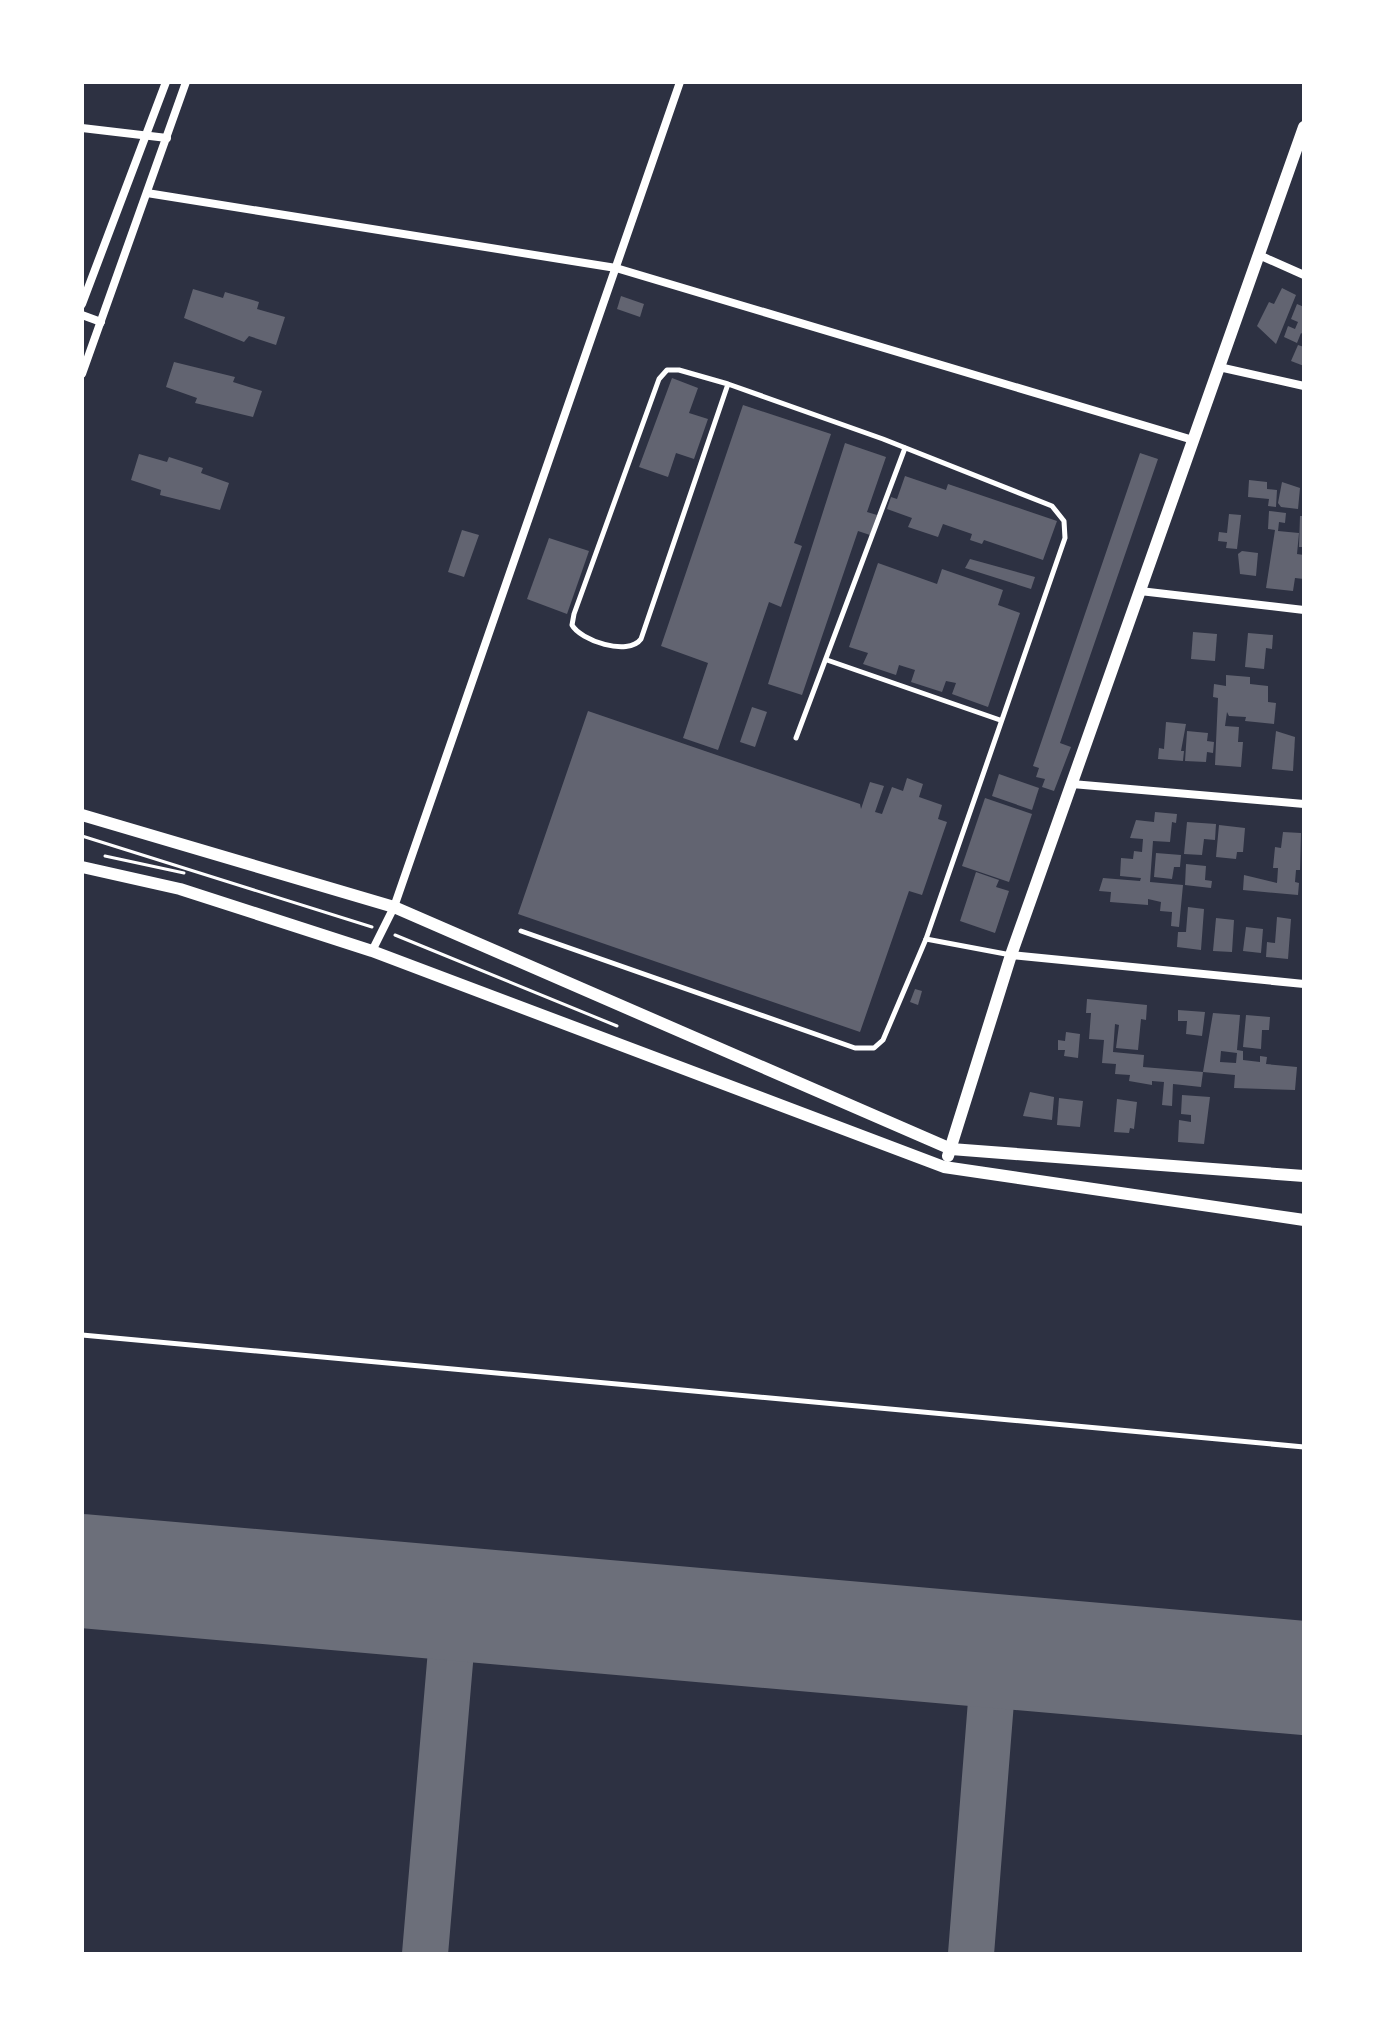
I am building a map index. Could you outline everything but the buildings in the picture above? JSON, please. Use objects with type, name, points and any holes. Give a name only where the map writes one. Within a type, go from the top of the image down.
[{"type":"street","points":[[82,304],[166,82]]},
{"type":"street","points":[[82,374],[186,82]]},
{"type":"street","points":[[372,951],[394,907],[680,82]]},
{"type":"street","points":[[944,1167],[1011,955],[1304,127]]},
{"type":"street","points":[[82,128],[167,138]]},
{"type":"street","points":[[147,193],[616,268],[1193,440]]},
{"type":"street","points":[[1259,255],[1304,275]]},
{"type":"street","points":[[82,315],[101,322]]},
{"type":"street","points":[[1219,367],[1304,386]]},
{"type":"street","points":[[1140,591],[1304,610]]},
{"type":"street","points":[[1072,784],[1304,804]]},
{"type":"street","points":[[82,815],[394,907],[951,1149],[1304,1176]]},
{"type":"street","points":[[82,867],[180,889],[372,951],[944,1167],[1304,1220]]},
{"type":"street","points":[[1011,955],[1304,984]]},
{"type":"lane","points":[[521,931],[855,1048],[874,1048],[883,1040],[926,939],[1065,538],[1064,521],[1052,506],[905,448],[728,384],[679,370],[667,370],[659,379],[574,614],[572,625],[578,634],[625,649],[636,646],[641,639],[728,384]]},
{"type":"lane","points":[[796,738],[905,448]]},
{"type":"lane","points":[[827,660],[1000,720]]},
{"type":"lane","points":[[926,939],[1011,955]]},
{"type":"lane","points":[[82,1335],[1304,1447]]},
{"type":"taxiway","points":[[425,1954],[455,1604]]},
{"type":"taxiway","points":[[971,1954],[995,1651]]},
{"type":"runway","points":[[82,1571],[1304,1678]]}]
